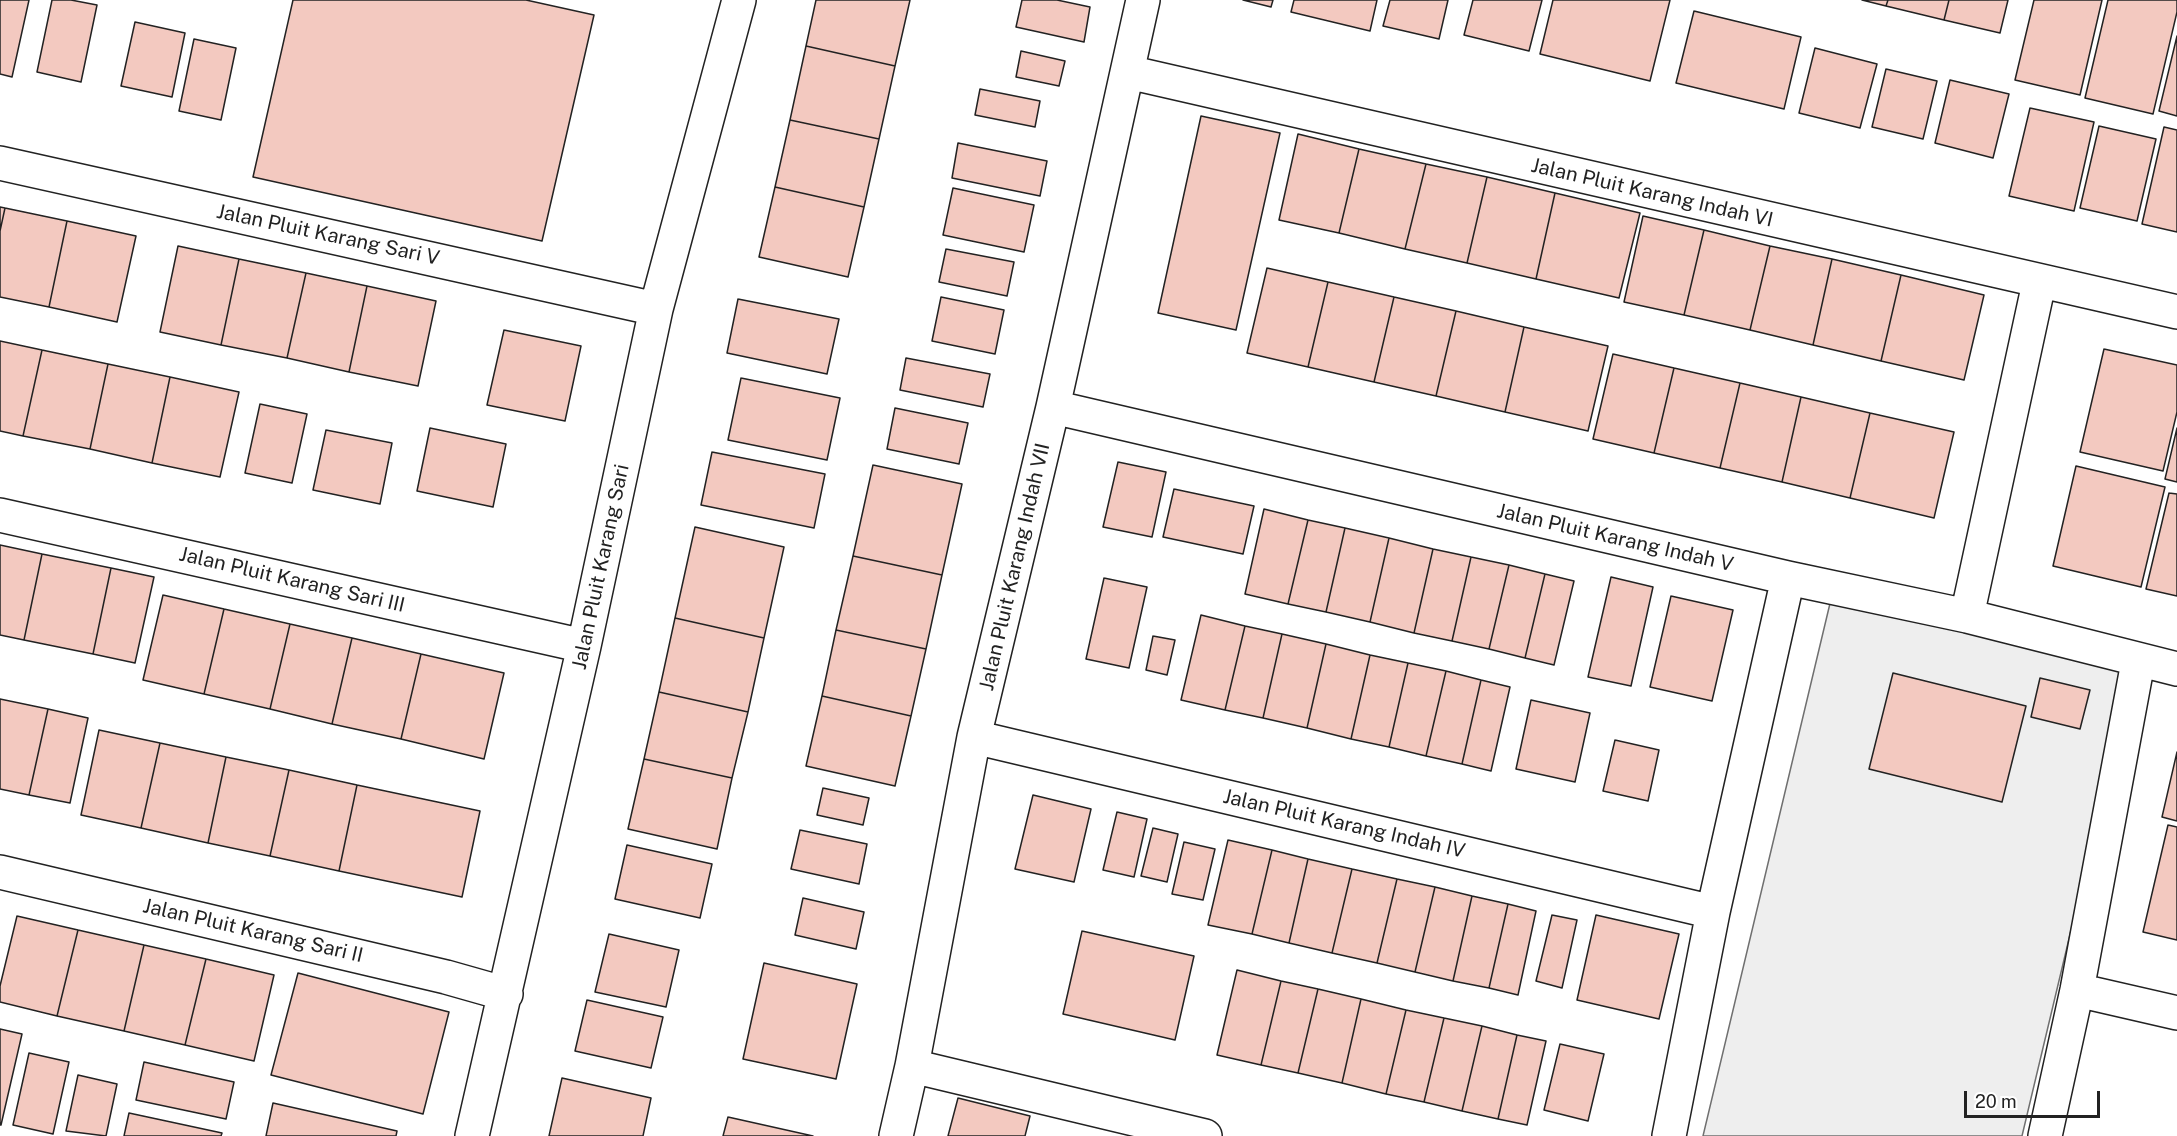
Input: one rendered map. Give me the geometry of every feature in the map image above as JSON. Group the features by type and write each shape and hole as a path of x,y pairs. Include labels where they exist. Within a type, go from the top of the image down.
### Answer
{"street":[{"name":"Jalan Pluit Karang Sari","path":"472,1136 584,646 656,309 739,0"},
{"name":"Jalan Pluit Karang Indah VII","path":"896,1136 912,1066 974,737 1053,407 1143,0"},
{"name":"Jalan Pluit Karang Indah VI","path":"1128,72 2039,283 2177,312"},
{"name":"Jalan Pluit Karang Sari V","path":"0,163 656,309"},
{"path":"1967,616 2039,283"},
{"name":"Jalan Pluit Karang Indah V","path":"1053,407 1788,578 1967,616 2138,662 2177,669"},
{"name":"Jalan Pluit Karang Sari III","path":"0,515 584,646"},
{"path":"1669,1136 1713,912 1788,578"},
{"path":"2045,1136 2077,990 2138,662"},
{"name":"Jalan Pluit Karang Indah IV","path":"974,737 1713,912"},
{"name":"Jalan Pluit Karang Sari II","path":"0,872 446,977 506,994"},
{"path":"2077,990 2177,1012"},
{"path":"912,1066 1205,1136"}],"shaded area":[{"path":"1832,595 2134,666 2022,1136 1703,1136"}],"building":[{"path":"0,0 29,0 12,77 0,74"},
{"path":"52,0 71,0 97,5 81,82 37,72"},
{"path":"293,0 526,0 594,15 542,241 253,177"},
{"path":"816,0 910,0 895,66 806,46"},
{"path":"1022,0 1057,0 1090,7 1084,42 1016,27"},
{"path":"1243,0 1273,0 1271,7"},
{"path":"1294,0 1377,0 1370,31 1291,12"},
{"path":"1390,0 1448,0 1439,39 1383,26"},
{"path":"1473,0 1542,0 1529,51 1464,35"},
{"path":"1553,0 1670,0 1650,81 1540,54"},
{"path":"1862,0 1888,0 1886,6"},
{"path":"1888,0 1949,0 1944,20 1886,6"},
{"path":"1949,0 2008,0 2000,33 1944,20"},
{"path":"2034,0 2102,0 2080,95 2015,80"},
{"path":"2108,0 2177,0 2177,12 2153,114 2085,98"},
{"path":"1694,11 1801,37 1784,109 1676,83"},
{"path":"135,22 185,33 172,97 121,86"},
{"path":"2177,36 2177,116 2159,111"},
{"path":"194,39 236,48 221,120 179,111"},
{"path":"806,46 895,66 879,139 790,120"},
{"path":"1815,48 1877,64 1860,128 1799,113"},
{"path":"1021,51 1065,61 1059,86 1016,77"},
{"path":"1886,69 1937,81 1923,139 1872,127"},
{"path":"1950,80 2009,94 1993,158 1935,143"},
{"path":"980,89 1040,101 1035,127 975,115"},
{"path":"2030,108 2094,122 2074,211 2009,196"},
{"path":"1201,116 1280,133 1236,330 1158,313"},
{"path":"790,120 879,139 864,207 775,187"},
{"path":"2099,126 2156,139 2137,221 2080,208"},
{"path":"2164,127 2177,130 2177,232 2142,224"},
{"path":"1298,134 1359,149 1339,233 1279,220"},
{"path":"958,143 1047,161 1040,196 952,178"},
{"path":"1359,149 1426,164 1405,249 1339,233"},
{"path":"1426,164 1487,177 1467,263 1405,249"},
{"path":"1487,177 1555,193 1536,279 1467,263"},
{"path":"775,187 864,207 848,277 759,257"},
{"path":"953,188 1034,205 1024,252 943,235"},
{"path":"1555,193 1640,213 1619,298 1536,279"},
{"path":"0,207 5,208 0,231"},
{"path":"5,208 67,221 49,307 0,297 0,231"},
{"path":"1643,216 1704,230 1684,315 1624,302"},
{"path":"67,221 136,236 117,322 49,307"},
{"path":"1704,230 1770,246 1750,330 1684,315"},
{"path":"178,246 239,259 221,345 160,332"},
{"path":"1770,246 1832,259 1813,345 1750,330"},
{"path":"946,249 1014,262 1007,296 939,282"},
{"path":"239,259 306,273 287,358 221,345"},
{"path":"1832,259 1901,275 1881,361 1813,345"},
{"path":"1267,268 1328,282 1308,367 1247,353"},
{"path":"306,273 367,286 349,372 287,358"},
{"path":"1901,275 1984,295 1964,380 1881,361"},
{"path":"1328,282 1394,297 1374,382 1308,367"},
{"path":"367,286 436,301 418,386 349,372"},
{"path":"941,297 1004,310 995,354 932,341"},
{"path":"1394,297 1456,311 1436,396 1374,382"},
{"path":"738,299 839,319 827,374 727,353"},
{"path":"1456,311 1524,327 1505,412 1436,396"},
{"path":"1524,327 1608,346 1588,431 1505,412"},
{"path":"504,330 581,346 565,421 487,405"},
{"path":"0,341 42,350 23,436 0,431"},
{"path":"2104,349 2177,365 2177,412 2163,471 2080,452"},
{"path":"42,350 108,364 90,449 23,436"},
{"path":"1613,354 1674,368 1654,453 1593,439"},
{"path":"906,358 990,374 983,407 900,390"},
{"path":"108,364 170,377 152,463 90,449"},
{"path":"1674,368 1740,383 1720,468 1654,453"},
{"path":"170,377 239,392 220,477 152,463"},
{"path":"741,378 840,398 827,460 728,440"},
{"path":"1740,383 1801,397 1782,482 1720,468"},
{"path":"1801,397 1870,413 1850,498 1782,482"},
{"path":"260,404 307,414 292,483 245,473"},
{"path":"895,408 968,423 959,464 887,449"},
{"path":"1870,413 1954,432 1934,518 1850,498"},
{"path":"430,428 506,444 493,507 417,491"},
{"path":"2177,428 2177,482 2165,479"},
{"path":"326,430 392,443 380,504 313,490"},
{"path":"712,452 825,474 814,528 701,505"},
{"path":"1118,462 1166,472 1152,537 1103,527"},
{"path":"873,465 962,484 942,575 853,556"},
{"path":"2076,466 2165,487 2141,587 2053,566"},
{"path":"1174,489 1254,506 1243,554 1163,537"},
{"path":"2169,493 2177,494 2177,596 2146,589"},
{"path":"1264,509 1308,520 1288,604 1245,594"},
{"path":"1308,520 1345,528 1326,612 1288,604"},
{"path":"695,527 784,547 764,638 675,618"},
{"path":"1345,528 1389,538 1370,622 1326,612"},
{"path":"1389,538 1433,549 1414,633 1370,622"},
{"path":"0,545 42,554 24,640 0,635"},
{"path":"1433,549 1471,557 1452,641 1414,633"},
{"path":"42,554 111,568 93,654 24,640"},
{"path":"853,556 942,575 926,649 836,630"},
{"path":"1471,557 1509,565 1489,649 1452,641"},
{"path":"1509,565 1545,574 1525,658 1489,649"},
{"path":"111,568 154,577 135,663 93,654"},
{"path":"1545,574 1574,581 1554,665 1525,658"},
{"path":"1611,577 1653,587 1631,686 1588,677"},
{"path":"1104,578 1147,587 1129,668 1086,659"},
{"path":"163,595 224,609 204,694 143,680"},
{"path":"1671,596 1733,610 1712,701 1650,687"},
{"path":"224,609 290,624 270,709 204,694"},
{"path":"1201,615 1245,626 1225,710 1181,700"},
{"path":"675,618 764,638 748,712 659,692"},
{"path":"290,624 352,638 332,724 270,709"},
{"path":"1245,626 1282,634 1263,718 1225,710"},
{"path":"836,630 926,649 911,716 822,696"},
{"path":"1282,634 1326,644 1307,728 1263,718"},
{"path":"1153,636 1175,640 1167,675 1146,670"},
{"path":"352,638 421,654 401,739 332,724"},
{"path":"1326,644 1370,655 1351,739 1307,728"},
{"path":"421,654 504,673 484,759 401,739"},
{"path":"1370,655 1408,663 1389,747 1351,739"},
{"path":"1408,663 1446,671 1426,756 1389,747"},
{"path":"1446,671 1481,680 1462,764 1426,756"},
{"path":"1893,673 2026,706 2002,802 1869,769"},
{"path":"2040,678 2090,690 2080,729 2031,717"},
{"path":"1481,680 1510,687 1491,771 1462,764"},
{"path":"659,692 748,712 732,778 644,759"},
{"path":"822,696 911,716 895,786 806,766"},
{"path":"0,699 48,709 29,795 0,789"},
{"path":"1531,700 1590,713 1575,782 1516,769"},
{"path":"48,709 88,718 70,803 29,795"},
{"path":"99,730 160,743 141,828 81,815"},
{"path":"1615,740 1659,750 1648,801 1603,791"},
{"path":"160,743 226,757 208,843 141,828"},
{"path":"2177,752 2177,821 2162,817"},
{"path":"226,757 289,770 270,856 208,843"},
{"path":"644,759 732,778 717,849 628,829"},
{"path":"289,770 357,785 339,871 270,856"},
{"path":"357,785 480,811 462,897 339,871"},
{"path":"823,788 869,798 863,825 817,815"},
{"path":"1033,795 1091,809 1074,882 1015,869"},
{"path":"1117,812 1147,819 1134,877 1103,870"},
{"path":"2168,825 2177,827 2177,940 2143,932"},
{"path":"1153,828 1178,834 1167,882 1141,876"},
{"path":"800,830 867,844 859,884 791,869"},
{"path":"1228,840 1272,850 1252,934 1208,925"},
{"path":"1184,842 1215,849 1203,900 1172,894"},
{"path":"627,845 712,864 700,918 615,899"},
{"path":"1272,850 1308,859 1289,943 1252,934"},
{"path":"1308,859 1352,869 1332,953 1289,943"},
{"path":"1352,869 1397,879 1377,963 1332,953"},
{"path":"1397,879 1435,887 1415,972 1377,963"},
{"path":"1435,887 1472,896 1453,981 1415,972"},
{"path":"1472,896 1508,904 1489,988 1453,981"},
{"path":"803,898 864,912 856,949 795,935"},
{"path":"1508,904 1536,911 1518,995 1489,988"},
{"path":"1552,915 1577,920 1562,988 1536,981"},
{"path":"1596,915 1679,934 1659,1019 1577,1000"},
{"path":"17,916 78,930 57,1016 0,1002 0,986"},
{"path":"78,930 144,945 124,1031 57,1016"},
{"path":"1082,931 1194,956 1175,1040 1063,1014"},
{"path":"609,934 679,950 666,1007 595,992"},
{"path":"144,945 206,959 185,1045 124,1031"},
{"path":"206,959 274,975 254,1061 185,1045"},
{"path":"764,963 857,984 836,1079 743,1059"},
{"path":"1237,970 1281,981 1261,1065 1217,1055"},
{"path":"298,973 449,1012 423,1114 271,1075"},
{"path":"1281,981 1318,989 1298,1073 1261,1065"},
{"path":"1318,989 1361,999 1342,1083 1298,1073"},
{"path":"1361,999 1406,1010 1386,1094 1342,1083"},
{"path":"587,1000 663,1017 651,1068 575,1051"},
{"path":"1406,1010 1444,1018 1424,1102 1386,1094"},
{"path":"1444,1018 1482,1026 1462,1111 1424,1102"},
{"path":"1482,1026 1517,1035 1498,1119 1462,1111"},
{"path":"0,1029 22,1034 1,1125 0,1125"},
{"path":"1517,1035 1546,1041 1527,1125 1498,1119"},
{"path":"1560,1044 1604,1054 1588,1121 1544,1110"},
{"path":"29,1053 69,1062 53,1134 13,1125"},
{"path":"144,1062 234,1082 226,1119 136,1100"},
{"path":"78,1075 117,1084 106,1136 66,1131"},
{"path":"562,1078 651,1098 643,1136 549,1136"},
{"path":"958,1098 1030,1116 1025,1136 948,1136"},
{"path":"273,1103 397,1131 396,1136 266,1136"},
{"path":"129,1113 222,1133 221,1136 124,1136"},
{"path":"728,1117 813,1136 723,1136"}]}
